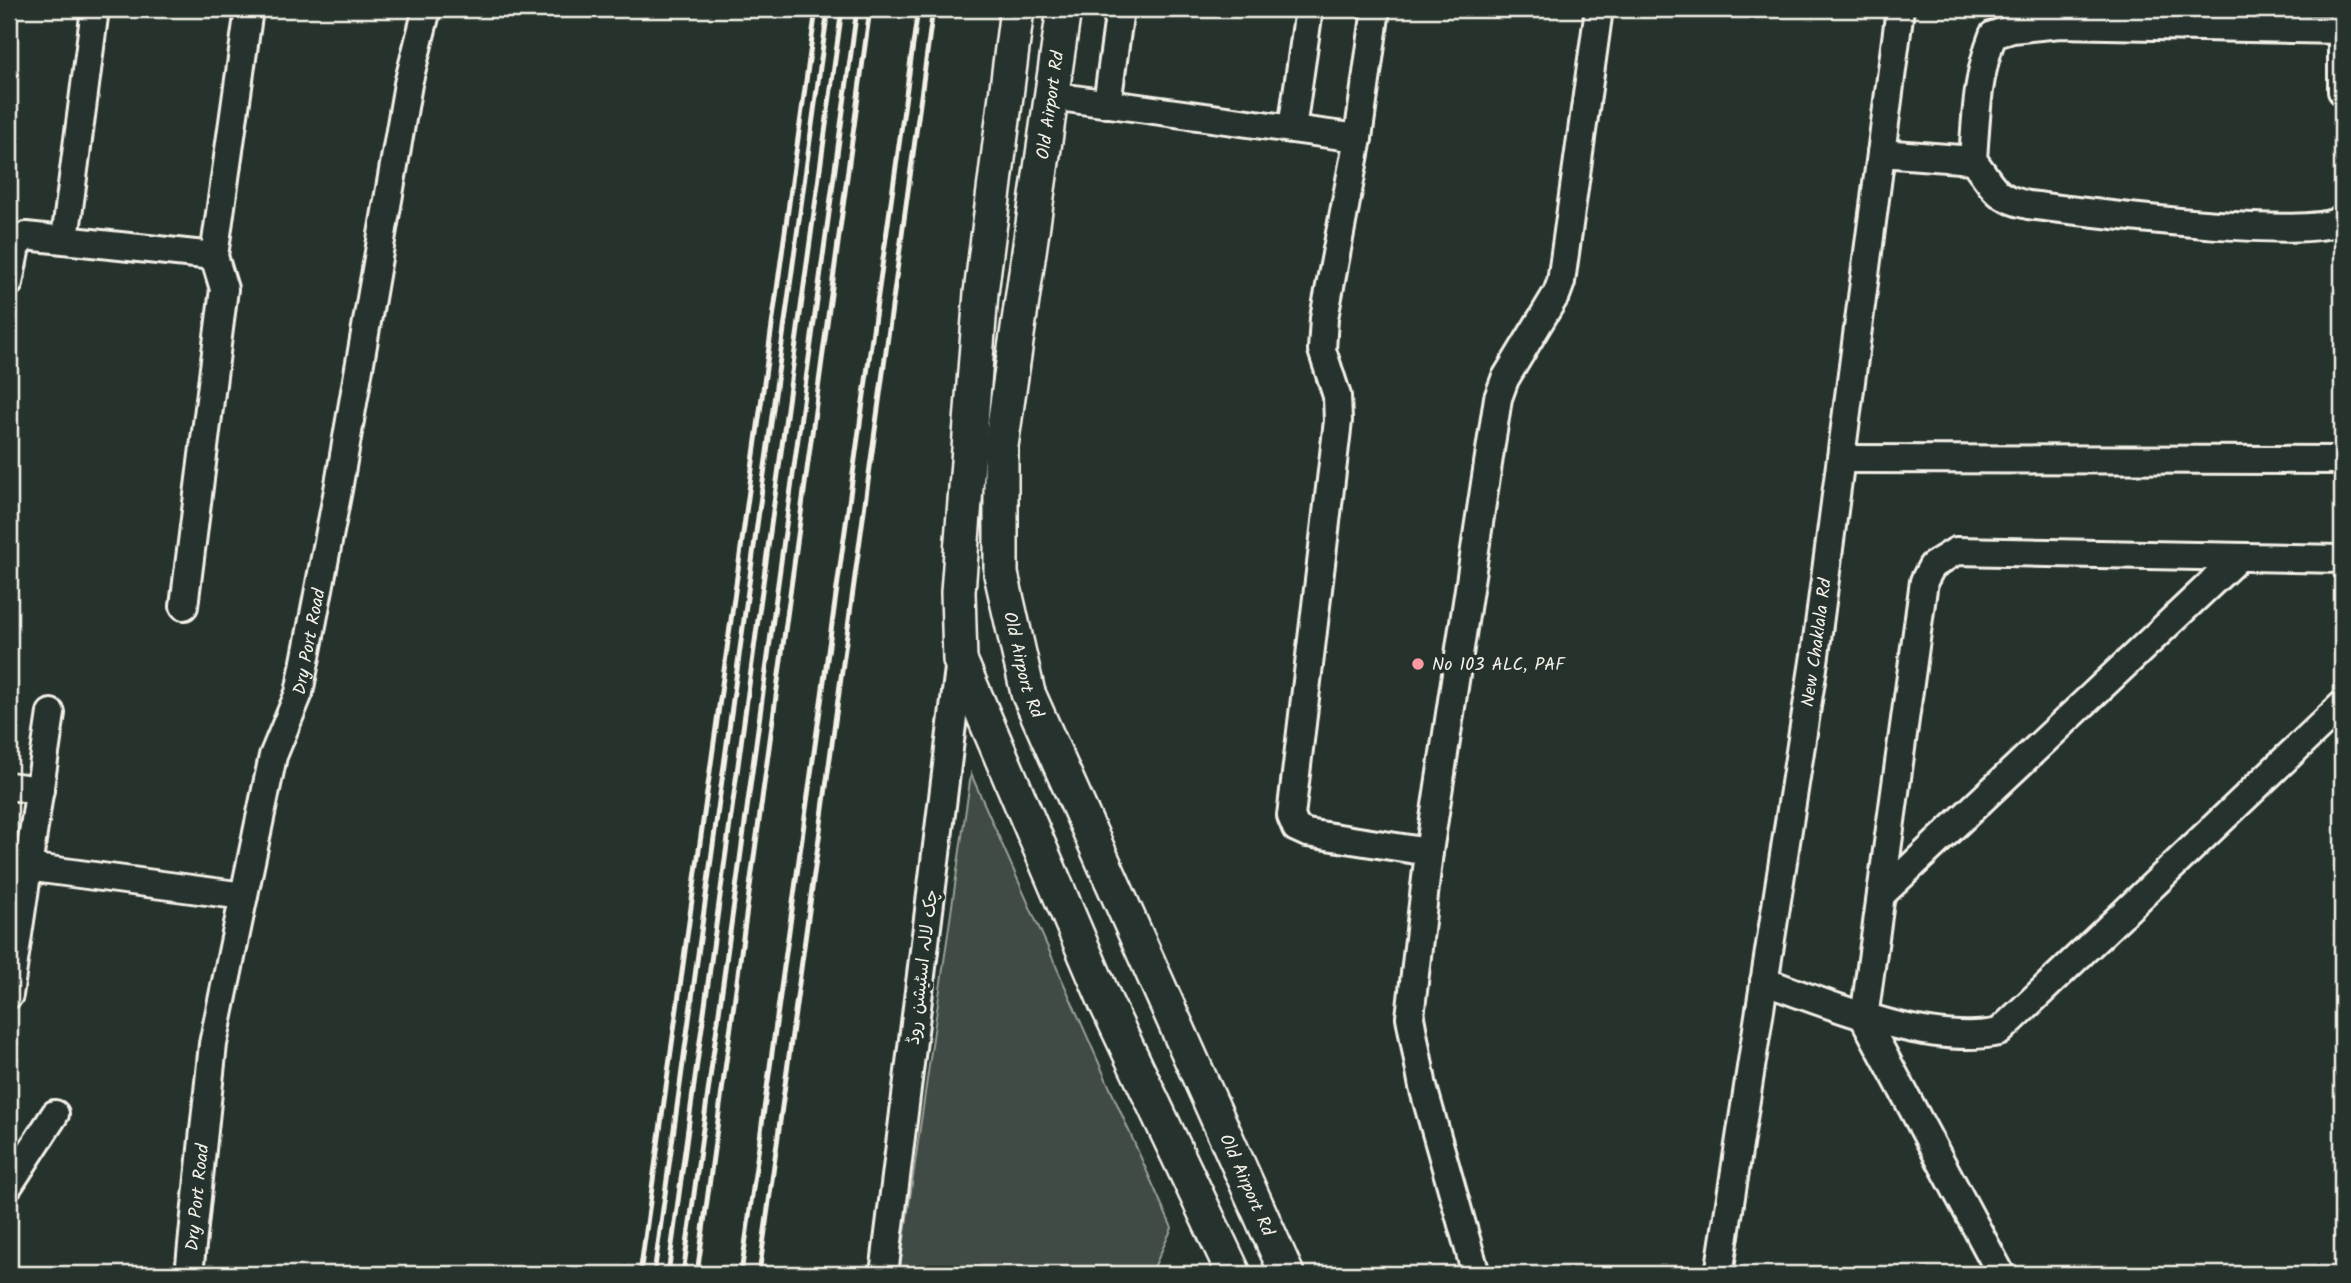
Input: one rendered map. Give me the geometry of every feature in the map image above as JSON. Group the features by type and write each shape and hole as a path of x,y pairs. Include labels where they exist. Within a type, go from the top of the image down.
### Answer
{"main road":[{"path":"1017,9 981,293 958,592 960,660 1106,1003 1234,1274"},
{"name":"Old Airport Rd","path":"1064,9 1000,446 1001,574 1020,667 1044,732 1287,1274"},
{"path":"958,592 972,623 984,629 994,621 1001,574"},
{"path":"991,736 988,708 997,694 1012,695 1021,701 1044,732"}],"street":[{"path":"65,239 95,9"},
{"path":"184,606 224,289 214,257 249,9"},
{"name":"Dry Port Road","path":"189,1274 213,1044 273,756 299,693 341,477 408,84 427,9"},
{"path":"1107,104 1120,9"},
{"path":"1292,129 1309,9"},
{"path":"1376,9 1357,138 1324,318 1322,350 1337,396 1338,421 1291,816 1296,828 1307,833 1429,852"},
{"path":"1476,1274 1423,1087 1410,1017 1429,852 1498,398 1505,379 1558,293 1561,282 1599,9"},
{"name":"New Chaklala Rd","path":"1720,1274 1842,459 1900,9"},
{"path":"2342,30 2060,24 2012,29 1993,35 1984,57 1977,97 1973,160 1993,192 2008,201 2028,205 2186,223 2297,228 2327,227 2342,218"},
{"path":"2342,36 2342,91"},
{"path":"1052,96 1357,138"},
{"path":"1881,153 1973,160"},
{"path":"9,283 16,246 26,236 214,257"},
{"path":"1842,459 2342,460"},
{"path":"2001,1274 1864,1018 1924,581 1932,566 1956,551 2342,559"},
{"path":"1881,895 2239,557"},
{"name":"چک لالہ اسٹیشن روڈ","path":"884,1274 960,660"},
{"path":"1764,982 1864,1018 1977,1036 1998,1031 2342,705"},
{"path":"9,995 12,954 51,713"},
{"path":"9,786 40,790"},
{"path":"27,867 244,896"},
{"path":"9,1185 55,1114"}],"path":[{"path":"717,1272 756,1274"}],"shaded area":[{"path":"971,774 1172,1228 1151,1274 899,1274"}],"railway":[{"path":"640,1274 816,9"},
{"path":"654,1274 828,9"},
{"path":"668,1274 842,9"},
{"path":"683,1274 857,9"},
{"path":"697,1274 870,9"},
{"path":"741,1274 918,9"},
{"path":"759,1274 933,9"}],"place":[{"name":"No 103 ALC, PAF","path":"1418,664"}]}
